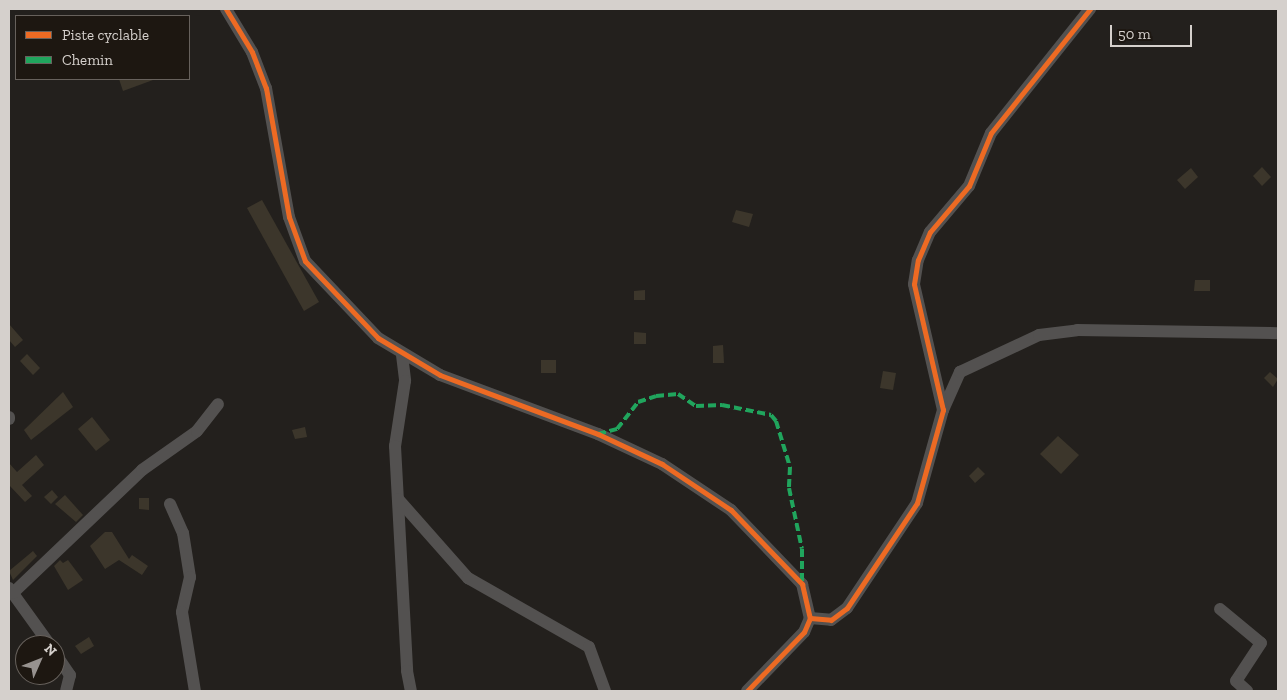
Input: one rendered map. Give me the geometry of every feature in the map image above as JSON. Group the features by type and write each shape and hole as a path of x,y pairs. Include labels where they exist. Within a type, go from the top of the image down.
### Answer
{"street":[{"path":"226,9 252,52 266,88 289,217 305,261 372,332 402,356 440,375 598,434 662,464 731,510 802,584 810,618 804,632 753,689"},
{"path":"943,410 914,284 918,260 930,232 969,186 991,133 1090,9"},
{"path":"810,618 831,620 847,608 917,503 943,410 960,372 1039,335 1077,330 1278,333"},
{"path":"402,356 405,381 395,446 397,499 412,691"},
{"path":"43,635 11,591 142,470 197,431 218,404"},
{"path":"397,499 426,536 468,578 589,647 605,691"},
{"path":"170,504 183,533 190,577 182,612 195,691"},
{"path":"1220,609 1261,643 1236,681 1247,691"},
{"path":"65,668 70,675 66,691"}],"building":[{"path":"119,80 153,80 123,91"},
{"path":"1262,167 1271,177 1262,186 1253,176"},
{"path":"1191,168 1198,177 1185,189 1177,180"},
{"path":"262,200 319,302 304,311 247,208"},
{"path":"736,210 753,214 749,227 732,222"},
{"path":"1195,280 1210,280 1210,291 1194,291"},
{"path":"645,290 645,300 634,300 634,291"},
{"path":"9,324 23,340 15,347 9,340"},
{"path":"634,332 646,333 646,344 634,344"},
{"path":"723,345 724,363 713,363 713,346"},
{"path":"27,354 40,368 33,375 20,361"},
{"path":"541,360 556,360 556,373 541,373"},
{"path":"883,371 896,373 893,390 880,388"},
{"path":"1270,372 1278,379 1273,387 1264,378"},
{"path":"63,392 73,407 31,440 24,430"},
{"path":"92,417 110,440 96,451 78,429"},
{"path":"305,427 307,437 295,439 292,430"},
{"path":"1058,436 1079,455 1061,474 1040,454"},
{"path":"36,455 44,465 22,485 32,496 25,502 9,485 9,463 17,472"},
{"path":"978,467 985,474 975,483 969,476"},
{"path":"52,490 58,497 51,504 44,497"},
{"path":"65,495 83,515 76,522 55,504"},
{"path":"139,498 149,498 149,510 139,509"},
{"path":"105,532 112,532 129,559 132,555 148,566 142,575 119,560 105,569 90,546"},
{"path":"33,551 37,556 13,580 9,571"},
{"path":"60,560 63,563 68,560 83,580 68,590 54,566"},
{"path":"89,637 94,646 81,654 75,646"}],"marked path":[{"path":"598,434 617,429 638,402 656,396 678,394 696,406 722,405 771,415 776,421 790,467 789,488 802,549 802,584"}],"cycle path":[{"path":"226,9 252,52 266,88 289,217 305,261 378,338 440,375 598,434 662,464 731,510 802,584 810,618 804,632 747,691"},
{"path":"810,618 831,620 847,608 917,503 943,410 914,284 918,260 930,232 969,186 991,133 1090,9"}]}
